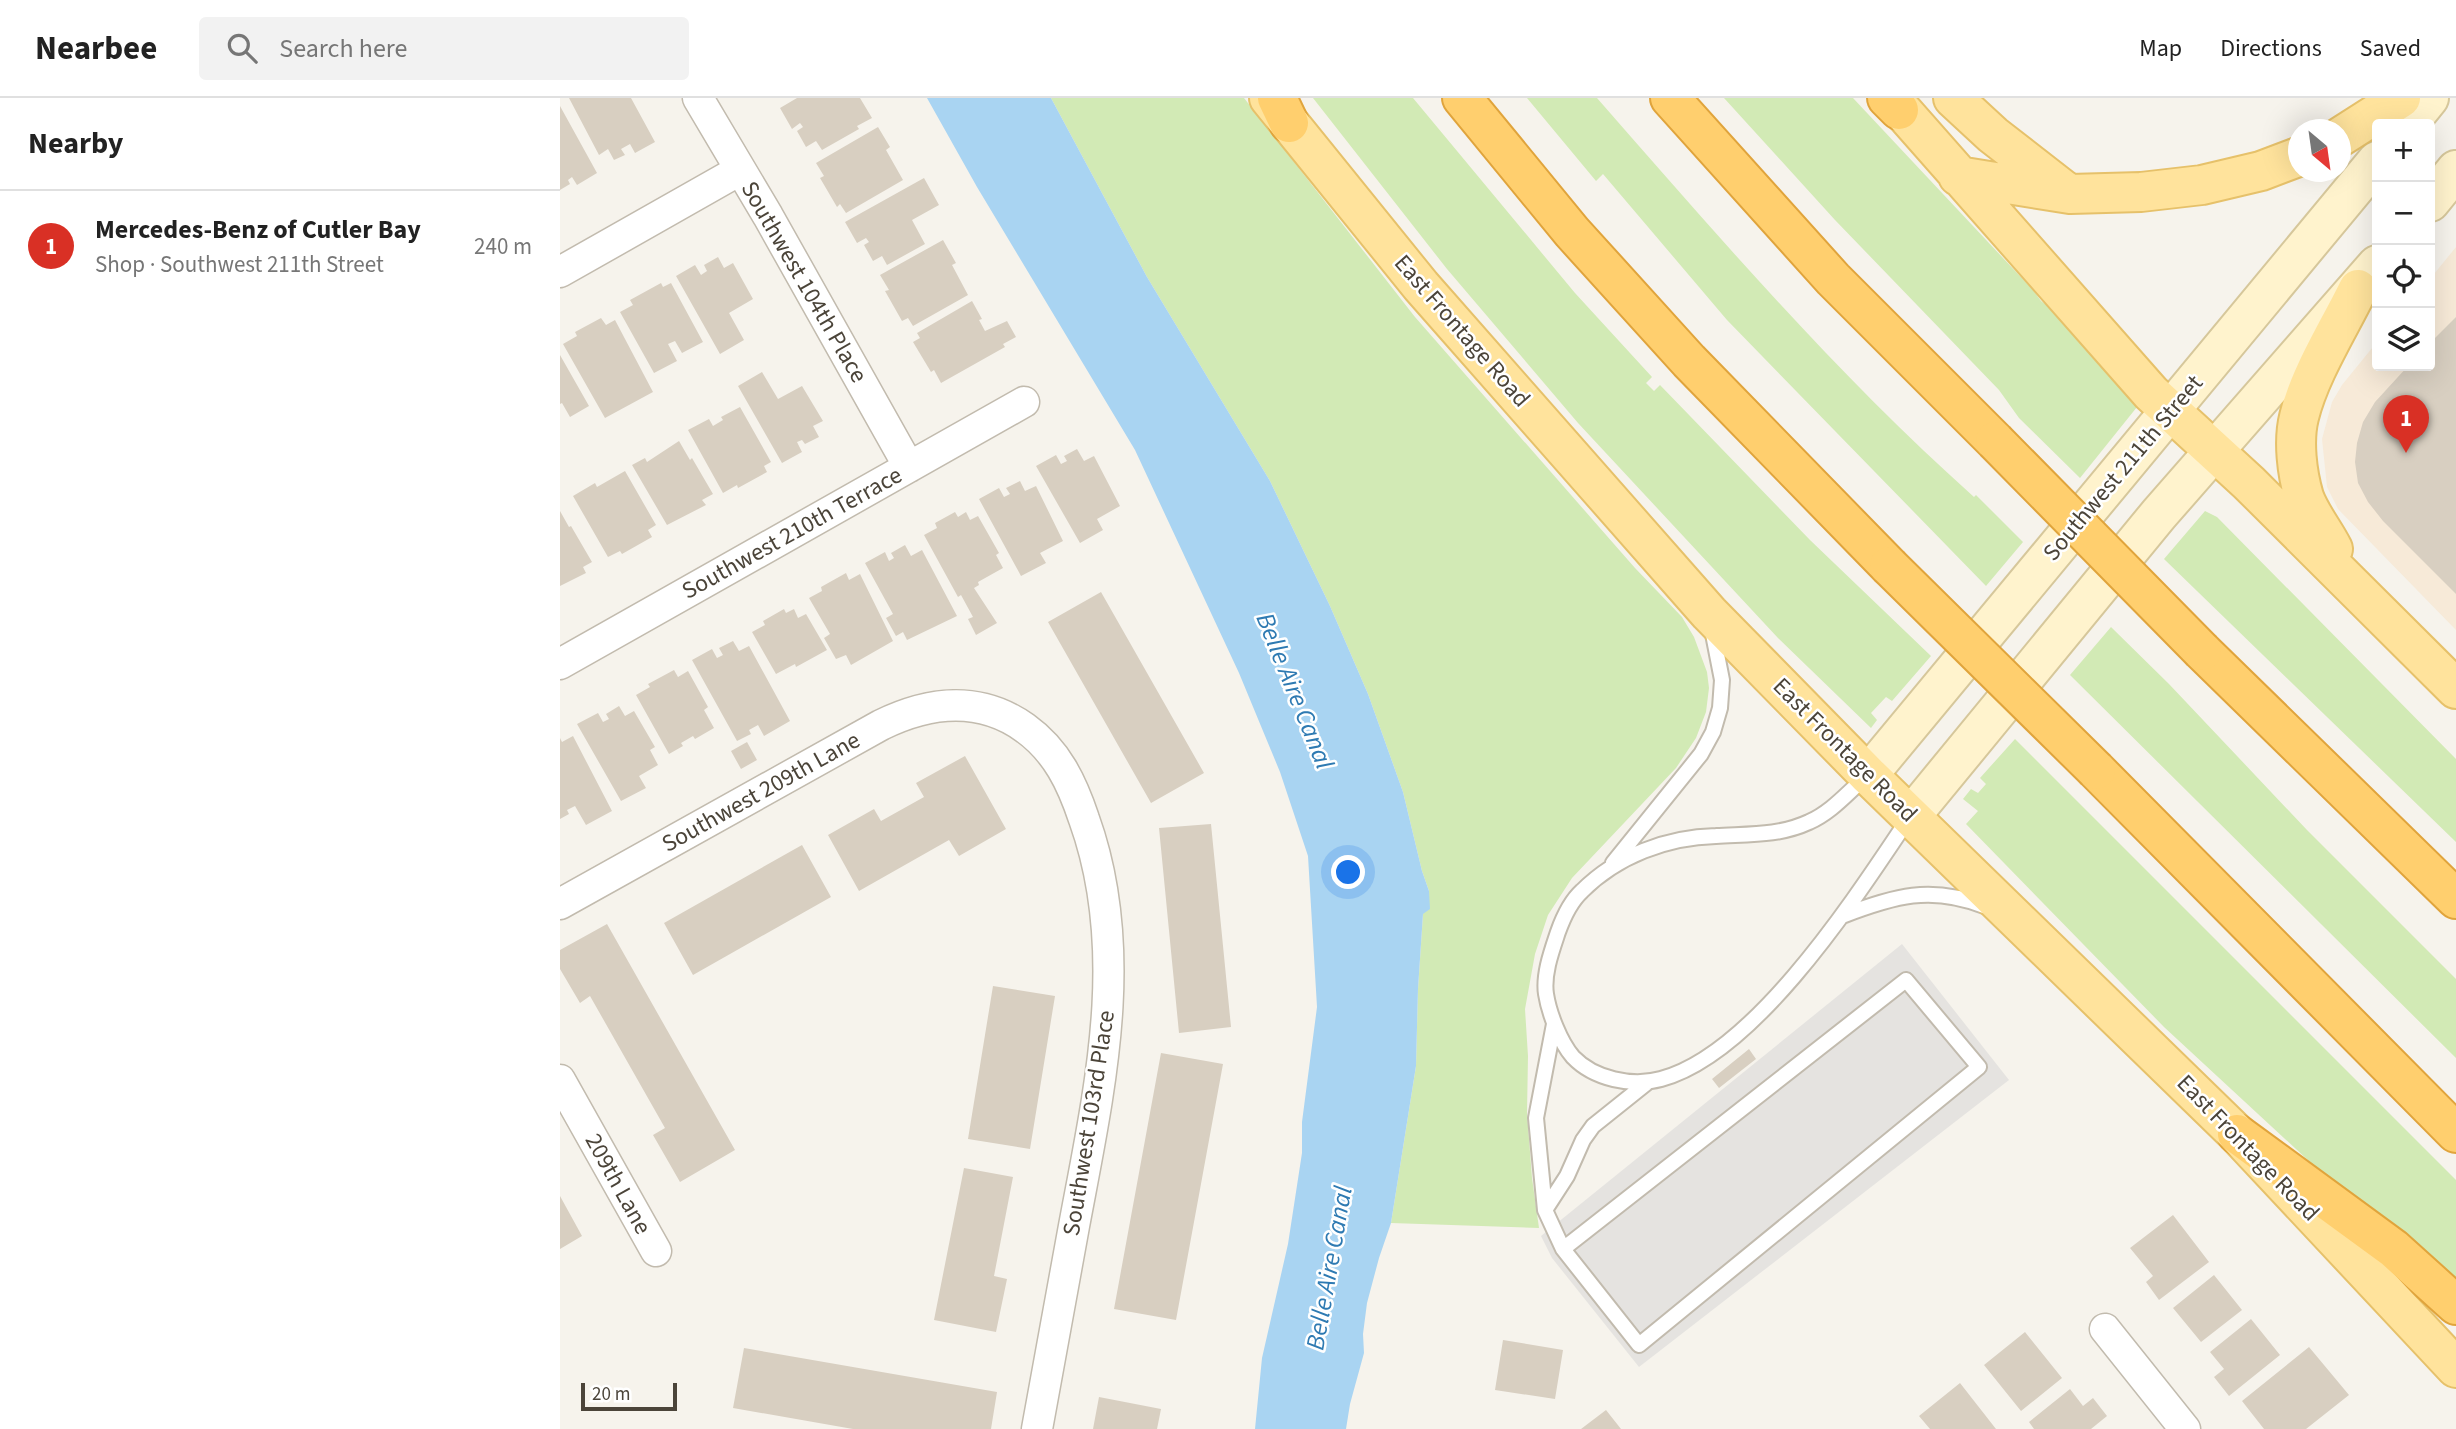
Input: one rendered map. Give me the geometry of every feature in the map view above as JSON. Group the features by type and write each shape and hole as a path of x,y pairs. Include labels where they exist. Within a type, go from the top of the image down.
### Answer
{"highway":[{"path":"1462,98 1572,232 1689,361 1889,566 2456,1133"},
{"path":"1670,98 1833,279 2202,650 2456,899"},
{"path":"2237,1134 2394,1249 2456,1305"}],"main road":[{"path":"1954,98 1993,135 2070,194"},
{"path":"2351,131 2401,98"},
{"path":"2412,119 2429,98"},
{"path":"1892,102 2151,393 2249,482 2456,689"},
{"name":"East Frontage Road","path":"1278,107 1421,286 1709,613 1868,775 2237,1134 2456,1368"},
{"path":"1958,176 2070,194 2141,192 2203,185 2260,171 2288,161"},
{"name":"Southwest 211th Street","path":"1868,775 2372,167"},
{"path":"2435,196 2456,170"},
{"path":"1911,816 2213,451 2367,277"},
{"path":"2350,582 2304,496 2297,459 2298,419 2308,390 2367,277"}],"street":[{"name":"Southwest 104th Place","path":"698,98 909,467"},
{"path":"560,272 740,170"},
{"name":"Southwest 210th Terrace","path":"560,664 1024,402"},
{"name":"Southwest 209th Lane","path":"560,904 890,721 937,705 970,706"},
{"name":"Southwest 103rd Place","path":"970,706 996,712 1014,720 1048,748 1065,772 1079,802 1094,853 1107,939 1110,981 1104,1061 1037,1429"},
{"name":"209th Lane","path":"560,1080 656,1251"},
{"path":"2105,1329 2185,1429"}],"lane":[{"path":"1709,613 1722,680 1720,708 1713,733 1701,754 1611,867 1580,892 1562,921 1550,954 1546,991 1554,1024 1573,1056 1597,1074 1626,1082 1648,1082 1679,1073 1713,1053 1781,992 1841,916 1911,816"},
{"path":"1611,867 1646,850 1679,839 1714,835 1750,836 1783,831 1809,822 1830,810 1868,775"},
{"path":"1841,916 1881,900 1932,893 1966,899 2017,920"},
{"path":"1554,1024 1536,1118 1545,1210 1563,1249 1639,1345 1979,1067 1906,980 1563,1249"},
{"path":"1545,1210 1567,1176 1583,1140 1593,1126 1648,1082"}],"shaded area":[{"path":"2456,247 2456,630 2338,509 2327,487 2322,439 2332,402 2342,385 2372,348 2372,371 2435,371 2435,273"},
{"path":"1902,944 2009,1080 1639,1367 1552,1258 1541,1236"}],"green space":[{"path":"1051,98 1244,98 1415,317 1635,568 1682,617 1694,637 1707,672 1709,688 1706,712 1696,738 1676,768 1572,878 1548,915 1535,954 1525,1009 1527,1113 1539,1228 1391,1223 1416,1066 1423,914 1429,891 1403,792 1368,694 1330,606 1270,481 1147,277"},
{"path":"1313,98 1413,98 1575,293 1652,377 1646,383 1654,391 1660,385 1810,540 1931,656 1892,701 1886,697 1871,713 1877,720 1871,728 1778,638 1578,423 1447,269"},
{"path":"1527,98 1597,98 1826,354 1923,450 1974,497 1976,495 2023,542 1986,586 1727,320 1603,174 1596,181"},
{"path":"1724,98 1853,98 2050,308 2137,407 2080,478 2019,418 1999,390 1835,220"},
{"path":"2205,511 2217,517 2456,759 2456,842 2164,559"},
{"path":"2111,627 2169,684 2307,830 2456,979 2456,1058 2070,675"},
{"path":"2015,739 2456,1180 2456,1290 2337,1187 2164,1027 1966,824 1978,811 1963,799 1971,789 1978,793 1986,784 1980,778"}],"water":[{"name":"Belle Aire Canal","path":"927,98 1051,98 1147,277 1270,481 1330,606 1368,694 1403,792 1429,891 1430,909 1423,914 1416,1066 1391,1223 1367,1303 1363,1334 1364,1353 1346,1429 1255,1429 1262,1358 1288,1244 1302,1153 1302,1122 1317,1007 1308,856 1280,772 1239,673 1135,450 977,187"}],"building":[{"path":"569,98 631,98 655,142 635,153 630,144 621,149 625,155 614,160 608,149 599,155"},
{"path":"797,98 860,98 872,118 857,126 859,129 822,150 816,141 806,147 797,131 803,127 800,123 792,129 780,108"},
{"path":"560,106 597,173 577,185 572,177 568,180 570,184 560,190"},
{"path":"878,127 890,147 886,150 903,180 846,213 840,204 837,207 820,178 824,176 816,163"},
{"path":"924,178 939,205 912,220 925,244 887,265 882,256 873,261 864,245 869,242 866,238 857,243 845,222"},
{"path":"943,240 956,263 952,265 968,295 913,326 908,318 902,321 885,291 889,290 880,275"},
{"path":"718,257 724,268 733,263 753,299 729,313 744,340 720,354 676,276 695,265 701,275 707,271 704,265"},
{"path":"661,283 663,287 671,283 703,342 682,353 675,341 668,344 677,361 654,373 620,312 633,305 630,300"},
{"path":"972,301 985,331 1007,321 1016,337 1003,344 1005,347 941,383 913,342 920,338 917,333"},
{"path":"2456,317 2456,594 2383,521 2368,502 2358,483 2355,462 2363,422 2375,402 2403,371 2435,371 2435,338"},
{"path":"601,318 606,325 615,320 653,392 605,418 563,344 577,336 575,332"},
{"path":"560,355 589,406 570,417 562,403 560,404"},
{"path":"762,372 778,399 802,386 823,421 813,426 819,437 805,444 802,440 797,442 802,452 782,463 738,386"},
{"path":"740,407 771,462 764,466 767,472 723,493 688,430 709,419 713,426 723,420 721,417"},
{"path":"679,441 713,494 702,500 706,505 667,525 632,465 645,458 647,462"},
{"path":"1077,449 1084,461 1094,456 1120,506 1097,519 1103,530 1080,543 1036,466 1056,455 1061,464 1067,461 1064,456"},
{"path":"625,471 656,525 648,530 652,537 622,554 620,551 608,557 573,496 595,483 597,487"},
{"path":"1020,481 1025,491 1036,486 1063,541 1040,553 1046,563 1021,576 979,499 999,488 1004,497 1010,494 1006,488"},
{"path":"560,511 592,562 583,567 586,573 560,586"},
{"path":"955,512 958,517 966,512 970,520 978,516 999,553 996,555 1003,568 978,582 979,585 974,588 997,623 976,635 968,619 973,617 961,595 958,597 924,535 937,528 935,523"},
{"path":"905,545 911,556 922,550 957,616 907,640 903,632 896,636 886,618 893,614 865,563 885,552 889,561 894,558 891,553"},
{"path":"846,573 849,580 860,574 893,641 851,665 846,655 836,659 824,638 830,634 809,598 822,591 821,587"},
{"path":"1101,592 1204,773 1151,803 1048,622"},
{"path":"784,609 786,613 794,609 798,618 806,614 827,650 796,667 795,664 776,674 752,632 765,625 763,621"},
{"path":"733,641 739,651 749,646 790,721 764,736 758,725 749,730 751,734 737,741 692,660 712,649 717,658 723,655 719,648"},
{"path":"674,670 678,677 688,671 708,707 704,710 714,728 695,739 693,736 669,754 636,695 650,687 648,684"},
{"path":"619,706 625,716 634,711 655,747 650,750 658,765 639,776 646,788 621,801 577,724 598,713 603,722 609,719 606,714"},
{"path":"573,736 612,811 586,825 575,806 567,810 569,814 560,819 560,738 562,742"},
{"path":"747,742 757,760 741,769 731,751"},
{"path":"965,756 1006,829 959,856 949,840 859,891 828,835 874,809 881,821 924,797 916,783"},
{"path":"1211,824 1231,1027 1179,1033 1159,828"},
{"path":"802,845 831,897 693,975 664,923"},
{"path":"607,924 735,1150 680,1182 653,1135 665,1128 590,996 580,1003 560,969 560,950"},
{"path":"993,986 1055,996 1030,1149 968,1139"},
{"path":"1749,1049 1756,1059 1719,1088 1712,1079"},
{"path":"1161,1053 1223,1064 1176,1320 1114,1309"},
{"path":"964,1168 1013,1177 994,1276 1007,1279 996,1332 934,1320"},
{"path":"560,1196 582,1236 560,1249"},
{"path":"2173,1215 2209,1262 2159,1300 2146,1282 2153,1276 2130,1248"},
{"path":"2214,1275 2242,1310 2201,1342 2173,1308"},
{"path":"2251,1319 2280,1355 2229,1396 2214,1377 2224,1369 2210,1352"},
{"path":"2025,1332 2062,1378 2021,1411 1984,1365"},
{"path":"1503,1340 1563,1350 1555,1399 1495,1390"},
{"path":"2309,1347 2349,1395 2306,1429 2264,1429 2242,1401"},
{"path":"744,1348 997,1392 991,1429 853,1429 733,1408"},
{"path":"1960,1383 1996,1429 1930,1429 1919,1416"},
{"path":"2070,1389 2083,1406 2093,1398 2107,1416 2091,1429 2034,1429 2029,1422"},
{"path":"1099,1397 1161,1409 1157,1429 1093,1429"},
{"path":"1606,1410 1621,1429 1581,1429"}],"place":[{"name":"Mercedes-Benz of Cutler Bay","path":"2406,453"}]}
